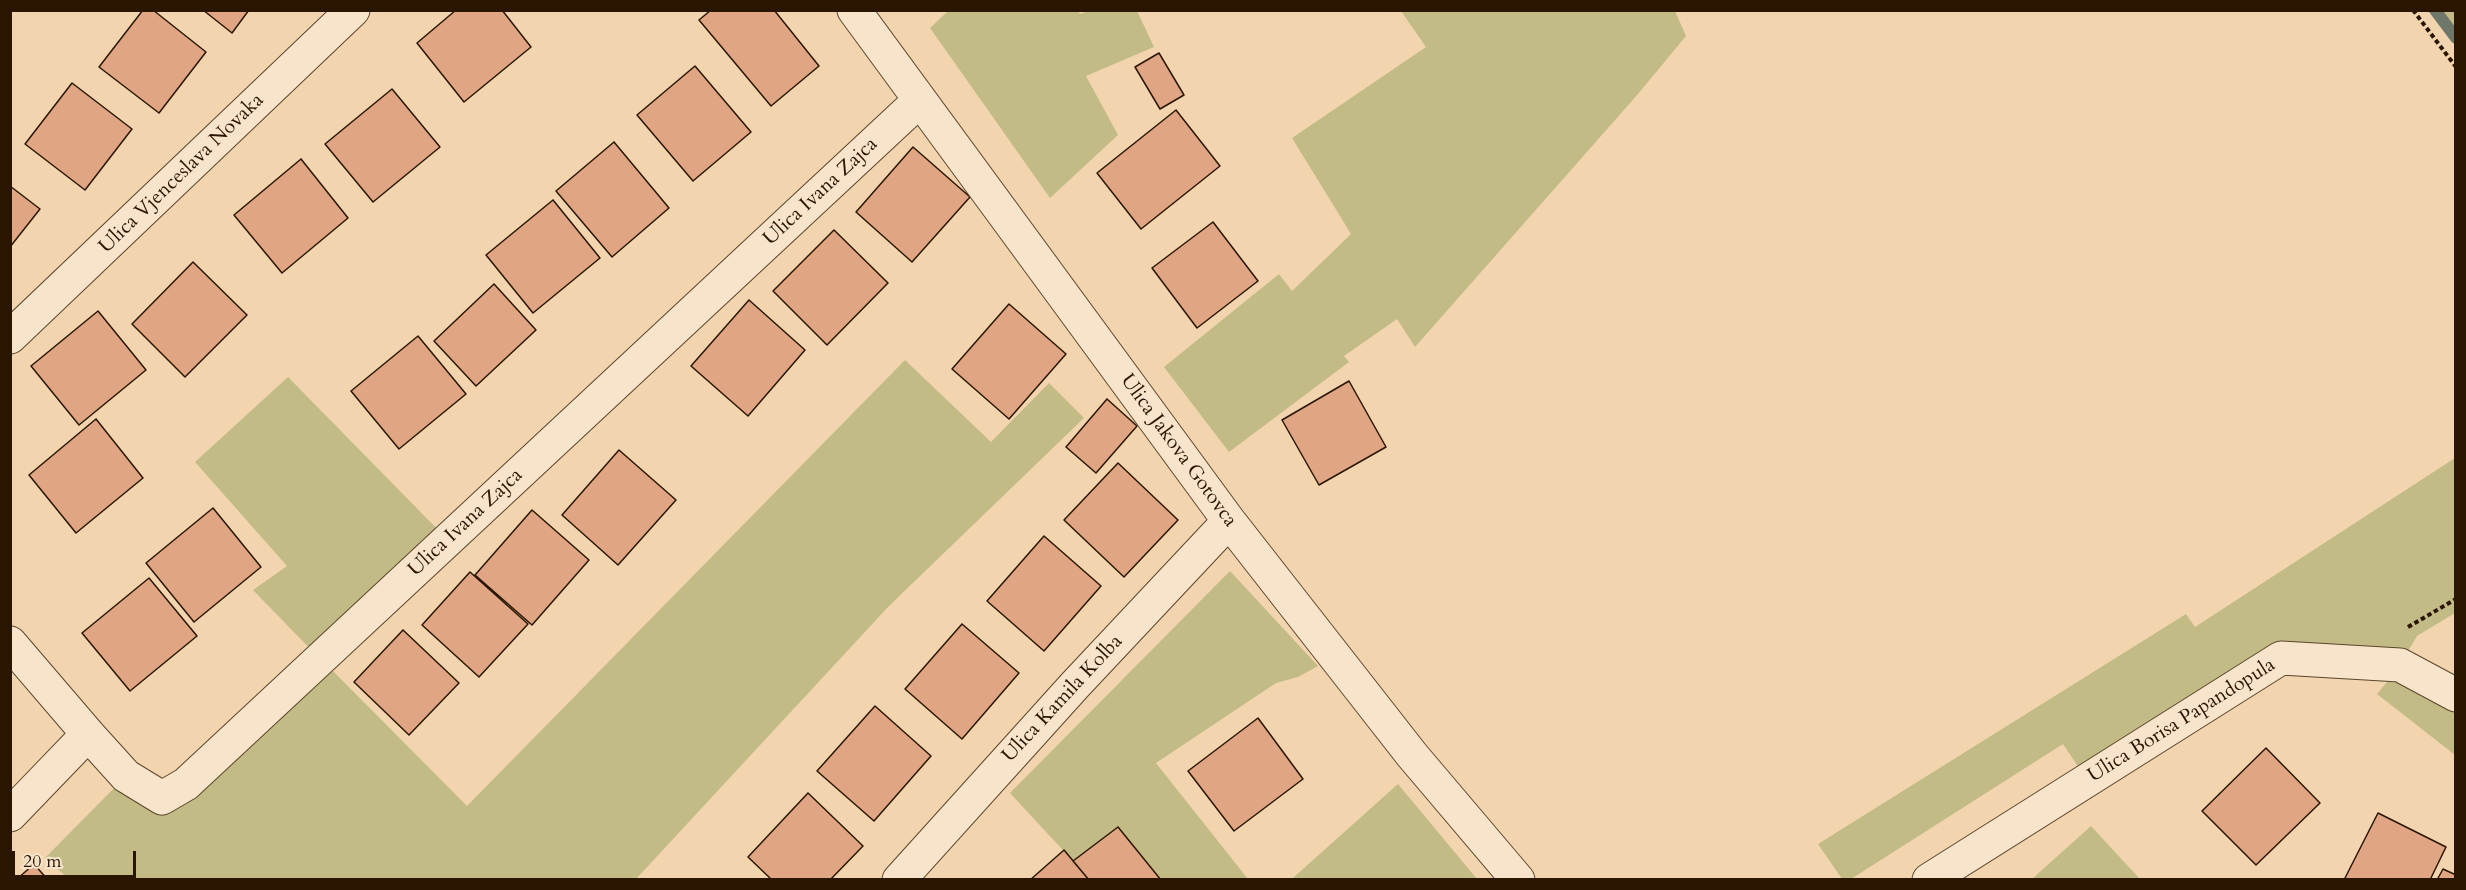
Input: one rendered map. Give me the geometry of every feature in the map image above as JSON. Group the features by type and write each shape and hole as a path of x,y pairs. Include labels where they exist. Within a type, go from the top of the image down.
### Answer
{"street":[{"name":"Ulica Vjenceslava Novaka","path":"10,337 353,10"},
{"name":"Ulica Jakova Gotovca","path":"854,10 1229,521 1412,755 1518,879"},
{"name":"Ulica Ivana Zajca","path":"88,734 126,776 162,798 186,784 920,100"},
{"name":"Ulica Kamila Kolba","path":"899,879 1075,685 1229,521"},
{"path":"10,643 88,734 10,815"},
{"name":"Ulica Borisa Papandopula","path":"1929,879 2281,658 2400,665 2456,695"}],"path":[{"path":"2413,10 2456,67"}],"shaded area":[{"path":"948,11 1078,11 1080,14 1089,11 1137,11 1154,47 1086,76 1118,135 1050,198 930,28"},
{"path":"1401,11 1675,11 1686,36 1638,94 1415,347 1397,319 1344,356 1349,362 1229,452 1164,367 1279,274 1292,291 1351,234 1292,138 1426,47"},
{"path":"2435,11 2455,11 2455,38 2447,27"},
{"path":"905,360 991,442 1049,383 1084,418 889,606 636,879 70,880 45,858 126,776 162,798 320,659 253,590 287,566 195,462 288,377 448,540 321,659 467,806"},
{"path":"2455,458 2455,613 2417,636 2400,665 2281,658 2087,780 2063,744 1851,879 1842,879 1818,844 2186,614 2195,627"},
{"path":"1230,571 1318,666 1298,677 1276,683 1156,763 1248,879 1161,879 1118,827 1073,861 1010,793"},
{"path":"2392,676 2455,708 2455,755 2377,694"},
{"path":"1398,784 1477,879 1291,879 1294,877"},
{"path":"2091,826 2140,879 2032,879"}],"building":[{"path":"143,10 153,10 206,52 159,113 99,67"},
{"path":"203,10 249,10 232,33"},
{"path":"456,10 502,10 531,47 464,102 417,43"},
{"path":"711,10 774,10 819,66 771,106 699,20"},
{"path":"1159,53 1184,95 1160,109 1135,67"},
{"path":"695,66 751,132 693,181 637,115"},
{"path":"72,83 132,129 85,190 25,144"},
{"path":"392,89 440,147 373,202 325,144"},
{"path":"1176,110 1220,166 1141,229 1097,173"},
{"path":"614,142 669,208 612,257 556,191"},
{"path":"913,147 970,197 912,262 856,212"},
{"path":"301,159 348,218 282,273 234,215"},
{"path":"10,186 40,209 10,247"},
{"path":"553,200 600,258 533,313 486,255"},
{"path":"1213,222 1258,281 1197,328 1152,268"},
{"path":"834,230 888,283 827,345 773,291"},
{"path":"193,262 247,315 185,377 132,324"},
{"path":"494,284 536,330 476,386 434,341"},
{"path":"749,300 805,350 748,416 691,366"},
{"path":"1009,304 1066,354 1009,419 952,369"},
{"path":"98,311 146,370 79,425 31,366"},
{"path":"418,336 466,394 399,449 351,391"},
{"path":"1349,381 1386,447 1319,485 1282,420"},
{"path":"1107,399 1137,426 1096,473 1066,447"},
{"path":"96,419 143,478 76,533 29,475"},
{"path":"619,450 676,500 618,565 562,515"},
{"path":"1118,463 1178,520 1124,577 1064,520"},
{"path":"213,508 261,567 194,622 146,563"},
{"path":"532,510 589,560 532,625 475,575"},
{"path":"1044,536 1101,586 1044,651 987,601"},
{"path":"470,572 528,624 479,677 422,625"},
{"path":"149,578 197,636 130,691 82,633"},
{"path":"962,624 1019,673 962,739 905,689"},
{"path":"403,630 459,683 409,735 354,682"},
{"path":"875,706 931,756 874,821 817,771"},
{"path":"1258,718 1303,779 1234,831 1188,771"},
{"path":"2266,748 2320,803 2256,865 2202,811"},
{"path":"808,793 863,846 830,880 772,880 748,857"},
{"path":"2378,813 2446,847 2430,880 2344,880"},
{"path":"1118,827 1161,880 1089,880 1073,861"},
{"path":"1064,850 1089,880 1030,880"},
{"path":"34,864 48,880 16,880"},
{"path":"2443,869 2456,875 2456,880 2437,880"}],"waterway":[{"path":"2435,10 2456,38"}]}
